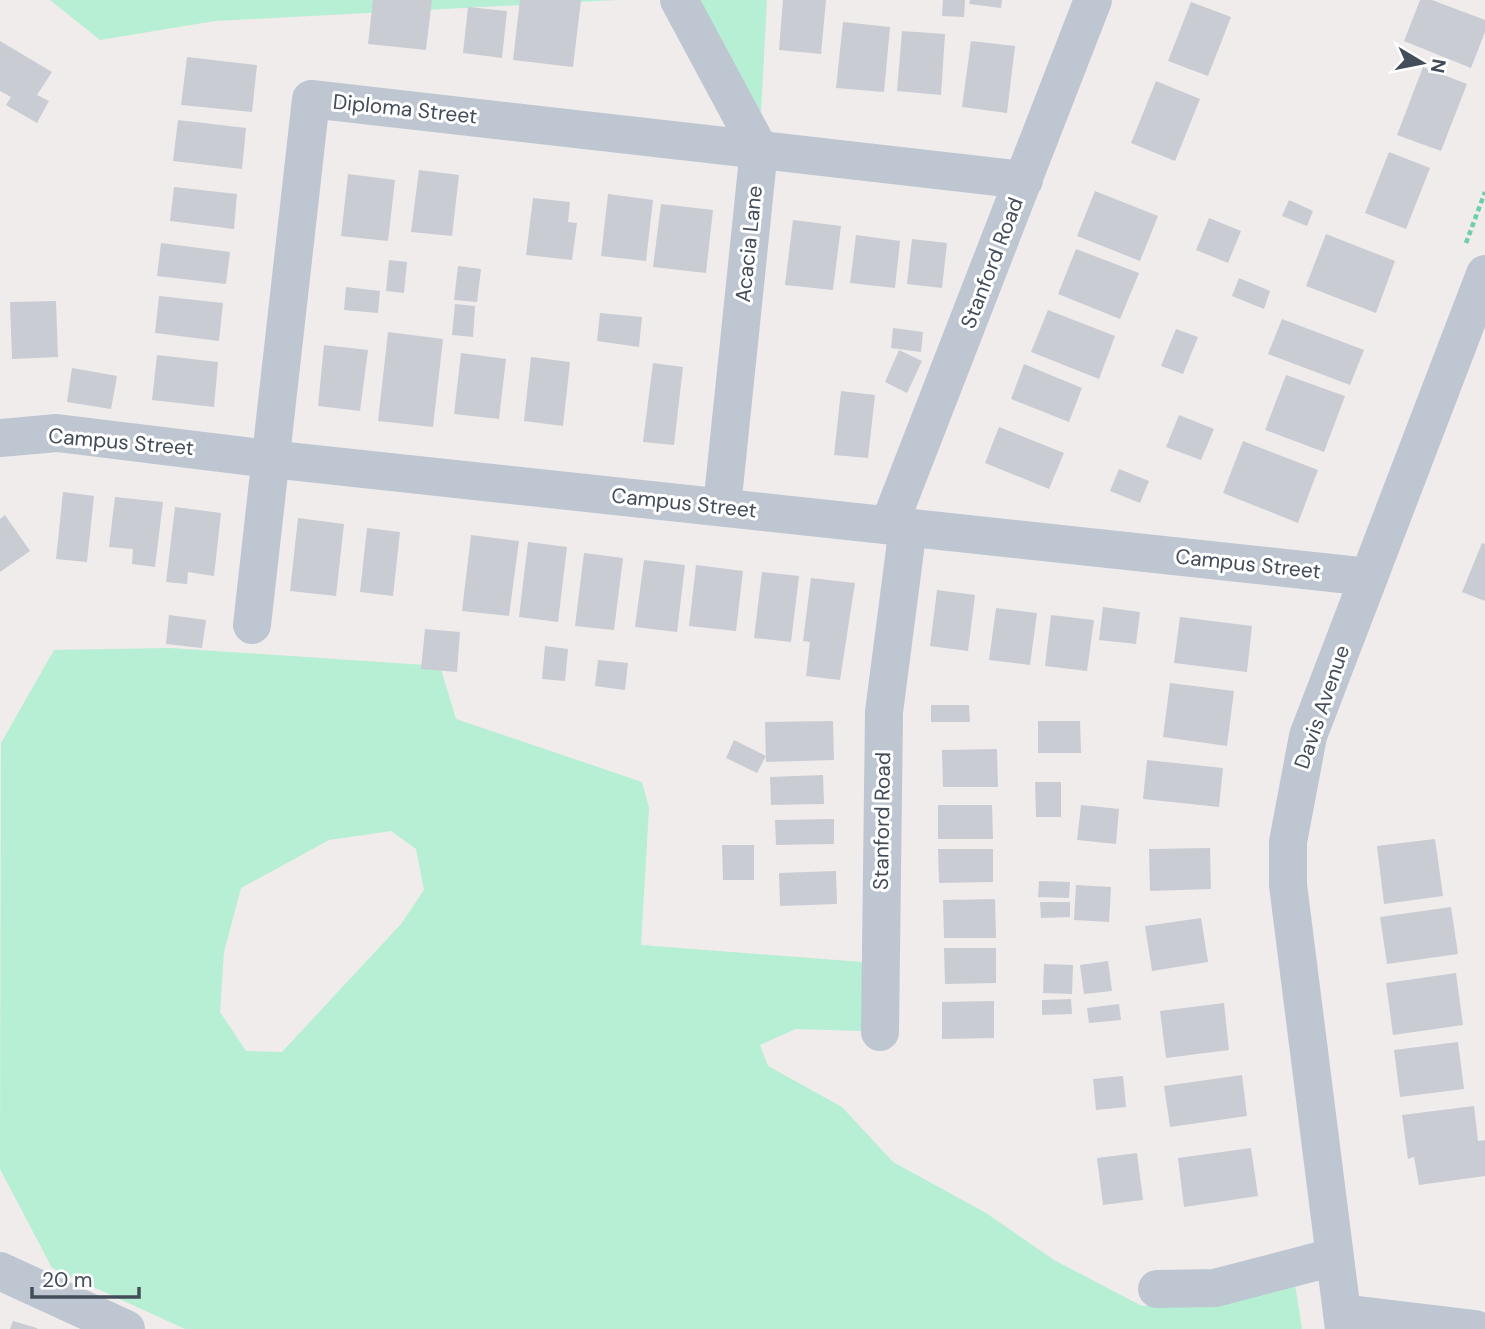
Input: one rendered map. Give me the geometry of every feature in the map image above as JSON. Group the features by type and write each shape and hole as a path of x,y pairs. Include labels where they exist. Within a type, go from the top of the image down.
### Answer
{"street":[{"path":"679,0 759,149"},
{"name":"Stanford Road","path":"880,1032 884,712 899,526 1024,180 1093,0"},
{"name":"Diploma Street","path":"252,625 311,99 1024,180"},
{"name":"Acacia Lane","path":"722,507 759,149"},
{"name":"Davis Avenue","path":"1343,1321 1288,885 1288,842 1308,736 1369,577 1473,265"},
{"name":"Campus Street","path":"0,438 57,433 270,459 1369,577"},
{"path":"1157,1289 1215,1288 1334,1257"},
{"path":"3,1281 126,1329"},
{"path":"1343,1321 1475,1329"}],"path":[{"path":"1473,265 1485,192"}],"green space":[{"path":"50,0 616,0 215,21 100,40"},
{"path":"679,0 767,0 759,149"},
{"path":"170,648 440,666 456,719 642,782 649,808 641,945 863,962 862,1031 796,1029 760,1045 768,1066 842,1107 893,1162 986,1213 1054,1260 1142,1306 1233,1300 1295,1284 1302,1329 185,1329 52,1268 0,1169 1,743 54,650","holes":["391,831 416,849 424,890 401,924 282,1052 246,1051 220,1012 224,952 241,888 329,840"]}],"building":[{"path":"373,0 432,0 426,50 368,44"},
{"path":"520,0 581,0 573,67 513,60"},
{"path":"783,0 826,0 821,54 779,50"},
{"path":"943,0 965,0 964,17 942,16"},
{"path":"970,0 1002,0 1001,8 969,4"},
{"path":"1420,0 1432,0 1485,20 1485,32 1471,68 1404,41"},
{"path":"1191,2 1231,17 1208,76 1168,61"},
{"path":"468,7 507,11 502,58 463,53"},
{"path":"843,22 890,27 884,92 836,88"},
{"path":"902,31 945,34 941,95 897,91"},
{"path":"0,41 52,72 37,95 49,101 37,123 6,105 11,97 0,91"},
{"path":"971,41 1015,46 1007,113 962,107"},
{"path":"187,57 257,65 252,112 181,105"},
{"path":"1423,67 1467,84 1441,151 1397,135"},
{"path":"1156,81 1200,99 1175,161 1131,143"},
{"path":"178,120 246,128 242,169 173,161"},
{"path":"1389,152 1430,168 1406,229 1365,213"},
{"path":"419,170 459,175 452,236 411,232"},
{"path":"348,174 395,180 388,241 341,236"},
{"path":"174,187 237,194 234,229 170,221"},
{"path":"1095,191 1158,216 1140,261 1077,236"},
{"path":"608,194 653,200 646,261 601,256"},
{"path":"533,198 570,202 568,222 577,223 572,260 526,255"},
{"path":"1289,200 1313,211 1307,226 1282,216"},
{"path":"661,204 713,210 706,273 653,267"},
{"path":"1209,218 1241,231 1228,263 1196,250"},
{"path":"793,220 841,226 833,290 785,285"},
{"path":"1326,234 1395,261 1376,313 1306,286"},
{"path":"856,235 900,241 895,288 850,283"},
{"path":"912,239 947,243 942,288 907,284"},
{"path":"161,243 230,252 226,284 157,276"},
{"path":"1076,249 1139,273 1120,319 1058,294"},
{"path":"389,260 407,262 404,293 386,291"},
{"path":"458,266 481,269 477,302 454,300"},
{"path":"1239,278 1270,291 1264,309 1232,296"},
{"path":"346,287 380,291 378,313 344,310"},
{"path":"159,296 223,303 219,341 155,333"},
{"path":"56,301 58,357 12,359 10,302"},
{"path":"455,304 475,306 473,337 452,335"},
{"path":"1048,310 1115,336 1099,379 1031,352"},
{"path":"600,313 642,317 639,347 597,341"},
{"path":"1282,319 1364,350 1350,385 1268,354"},
{"path":"893,328 923,332 921,352 891,348"},
{"path":"1176,329 1198,337 1183,374 1161,366"},
{"path":"388,332 443,339 433,427 378,421"},
{"path":"324,345 368,350 360,411 318,406"},
{"path":"899,350 922,361 907,393 885,382"},
{"path":"461,353 506,359 499,419 454,414"},
{"path":"157,355 218,362 214,407 152,400"},
{"path":"531,357 570,362 563,426 524,421"},
{"path":"653,363 683,367 674,445 643,442"},
{"path":"1024,364 1082,388 1069,422 1011,399"},
{"path":"72,368 117,376 111,409 67,402"},
{"path":"1286,375 1345,396 1324,452 1265,430"},
{"path":"841,391 875,395 868,458 834,455"},
{"path":"1179,415 1214,429 1201,460 1166,447"},
{"path":"999,427 1064,453 1049,489 985,463"},
{"path":"1243,441 1318,470 1298,523 1223,493"},
{"path":"1119,469 1149,481 1140,503 1110,491"},
{"path":"63,492 94,496 87,562 56,559"},
{"path":"115,497 163,502 155,567 132,564 133,549 109,547"},
{"path":"175,507 221,513 214,576 188,572 187,584 166,582"},
{"path":"5,515 30,551 0,572 0,519"},
{"path":"298,518 344,524 336,596 290,591"},
{"path":"367,528 400,532 393,596 360,592"},
{"path":"471,535 519,541 509,616 462,611"},
{"path":"528,542 567,547 558,622 519,617"},
{"path":"1482,543 1485,544 1485,601 1462,592"},
{"path":"584,553 623,558 614,630 575,626"},
{"path":"644,560 685,565 677,632 635,627"},
{"path":"696,565 743,571 736,631 689,626"},
{"path":"762,572 799,576 791,642 754,638"},
{"path":"811,578 855,583 840,680 806,676 810,642 803,641"},
{"path":"937,590 975,595 968,651 930,646"},
{"path":"1103,607 1140,612 1136,644 1099,640"},
{"path":"996,608 1037,613 1030,665 989,660"},
{"path":"169,615 206,620 202,648 166,644"},
{"path":"1051,615 1094,620 1087,671 1045,666"},
{"path":"1180,617 1252,626 1247,672 1174,663"},
{"path":"425,629 460,632 457,672 421,669"},
{"path":"545,646 568,649 565,681 542,679"},
{"path":"598,660 628,663 625,690 595,686"},
{"path":"1170,683 1234,691 1227,746 1163,737"},
{"path":"931,705 969,705 970,722 931,722"},
{"path":"833,721 834,760 766,762 765,722"},
{"path":"1038,721 1080,721 1081,753 1038,753"},
{"path":"734,740 766,756 757,773 726,758"},
{"path":"997,749 998,787 943,787 942,750"},
{"path":"1147,760 1223,768 1219,807 1143,799"},
{"path":"823,775 824,804 771,805 770,777"},
{"path":"1035,782 1061,782 1061,817 1036,817"},
{"path":"938,805 992,805 993,839 938,839"},
{"path":"1081,805 1119,809 1116,844 1077,840"},
{"path":"834,819 834,844 776,845 775,820"},
{"path":"1435,839 1443,896 1384,904 1377,846"},
{"path":"722,845 754,845 754,880 723,880"},
{"path":"1210,848 1211,889 1150,891 1149,849"},
{"path":"938,849 993,849 993,882 939,883"},
{"path":"836,871 837,904 780,906 779,873"},
{"path":"1039,881 1070,882 1069,898 1038,897"},
{"path":"1076,885 1111,887 1109,922 1074,920"},
{"path":"995,899 996,938 944,938 943,900"},
{"path":"1040,902 1070,902 1070,917 1041,918"},
{"path":"1451,907 1458,954 1387,964 1380,917"},
{"path":"1201,918 1208,962 1152,971 1145,926"},
{"path":"944,948 996,948 996,983 945,984"},
{"path":"1108,961 1112,991 1084,994 1080,965"},
{"path":"1044,964 1073,965 1072,994 1043,993"},
{"path":"1456,973 1463,1025 1393,1035 1386,983"},
{"path":"1071,999 1072,1014 1042,1015 1042,1000"},
{"path":"994,1001 994,1038 942,1039 942,1002"},
{"path":"1224,1003 1229,1050 1166,1058 1160,1011"},
{"path":"1119,1004 1121,1020 1089,1023 1087,1008"},
{"path":"1458,1042 1464,1089 1400,1097 1394,1050"},
{"path":"1242,1075 1247,1116 1170,1127 1164,1086"},
{"path":"1123,1076 1126,1107 1096,1110 1093,1079"},
{"path":"1474,1106 1478,1141 1485,1140 1485,1176 1419,1185 1414,1157 1408,1159 1402,1115"},
{"path":"1251,1148 1258,1196 1184,1207 1178,1158"},
{"path":"1137,1153 1143,1200 1103,1205 1097,1158"},
{"path":"13,1321 37,1328 37,1329 10,1329"}]}
